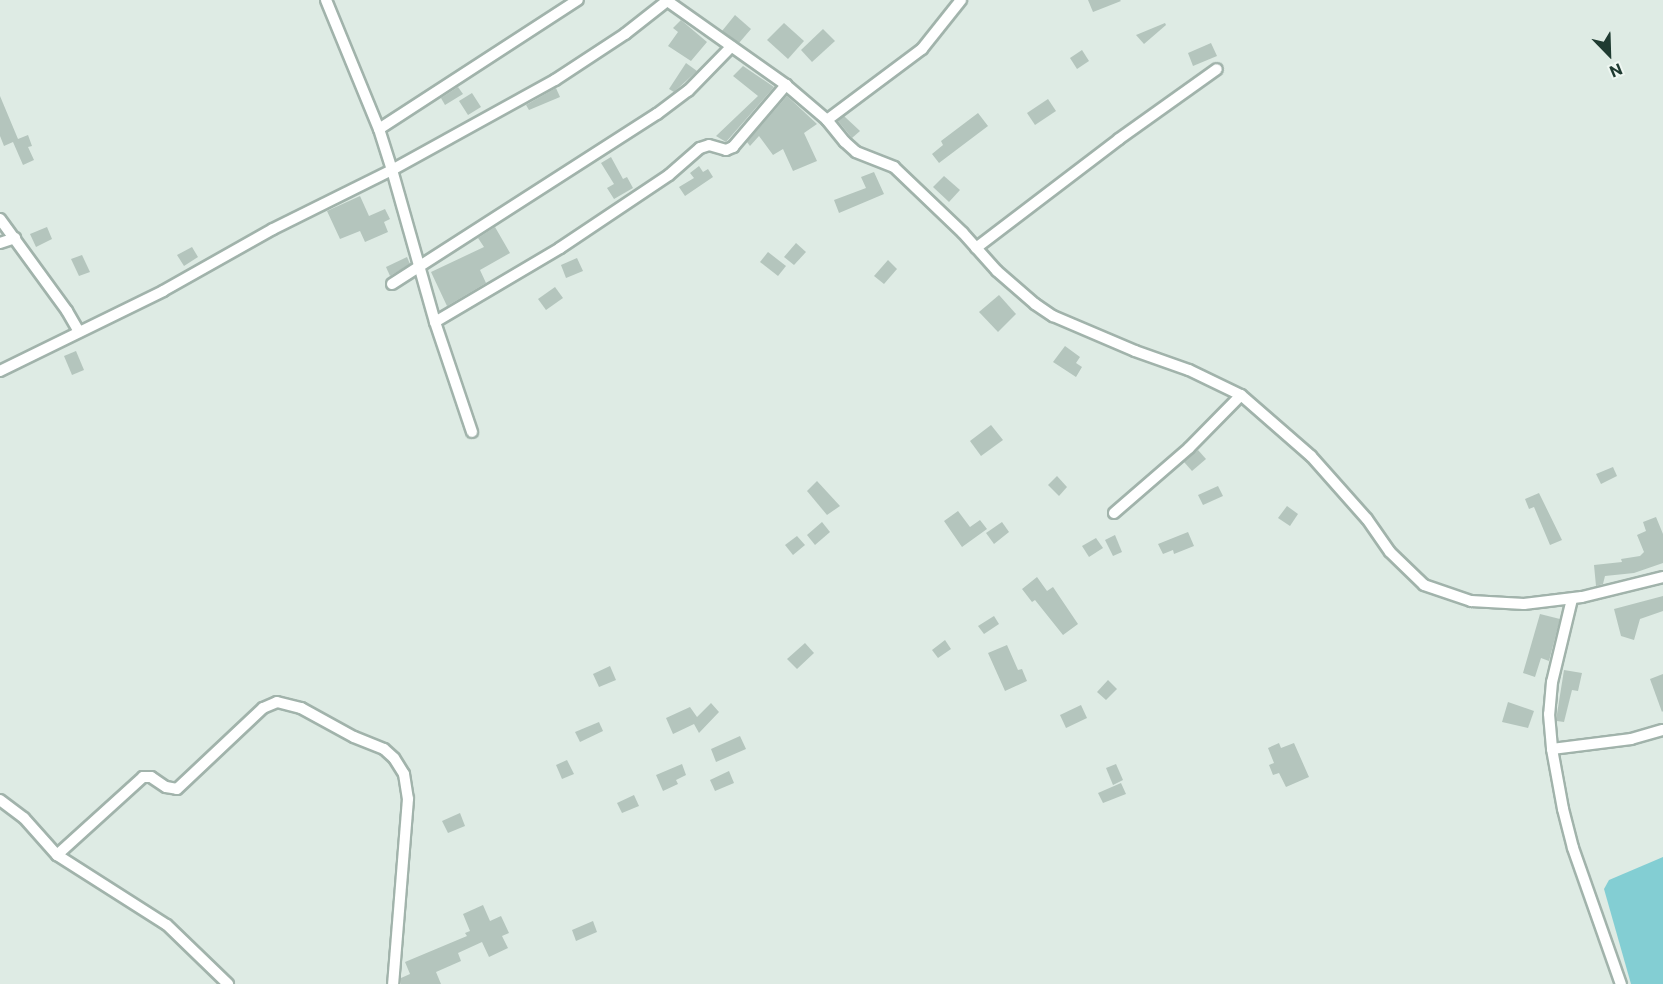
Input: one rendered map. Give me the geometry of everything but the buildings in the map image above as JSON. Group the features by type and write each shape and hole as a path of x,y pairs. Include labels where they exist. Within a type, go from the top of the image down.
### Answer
{"street":[{"path":"326,0 380,129 421,266 435,322 472,432"},
{"path":"380,129 579,0"},
{"path":"0,371 392,170 555,80 625,34 666,0 786,85 827,120 856,152 894,167 1004,278 1053,316 1135,351 1189,369 1241,395 1311,456 1366,519 1390,552 1424,585 1455,598 1487,604 1524,604 1572,599 1663,577"},
{"path":"827,120 922,49 961,0"},
{"path":"392,284 680,97 731,47"},
{"path":"976,248 1119,139 1217,69"},
{"path":"435,322 569,242 669,175 700,148 709,145 726,150 733,147 786,85"},
{"path":"0,219 79,332"},
{"path":"0,243 15,238"},
{"path":"1114,513 1189,448 1241,395"},
{"path":"1572,599 1552,682 1549,714 1552,749 1563,809 1574,848 1621,984"},
{"path":"57,855 143,777 151,777 166,788 177,789 263,708 277,702 294,705 354,737 384,749 394,758 404,774 408,799 393,984"},
{"path":"1552,749 1631,739 1663,730"},
{"path":"0,800 24,818 57,855 167,925 228,984"}],"water":[{"path":"1663,857 1663,984 1631,984 1604,889 1609,880"}]}
